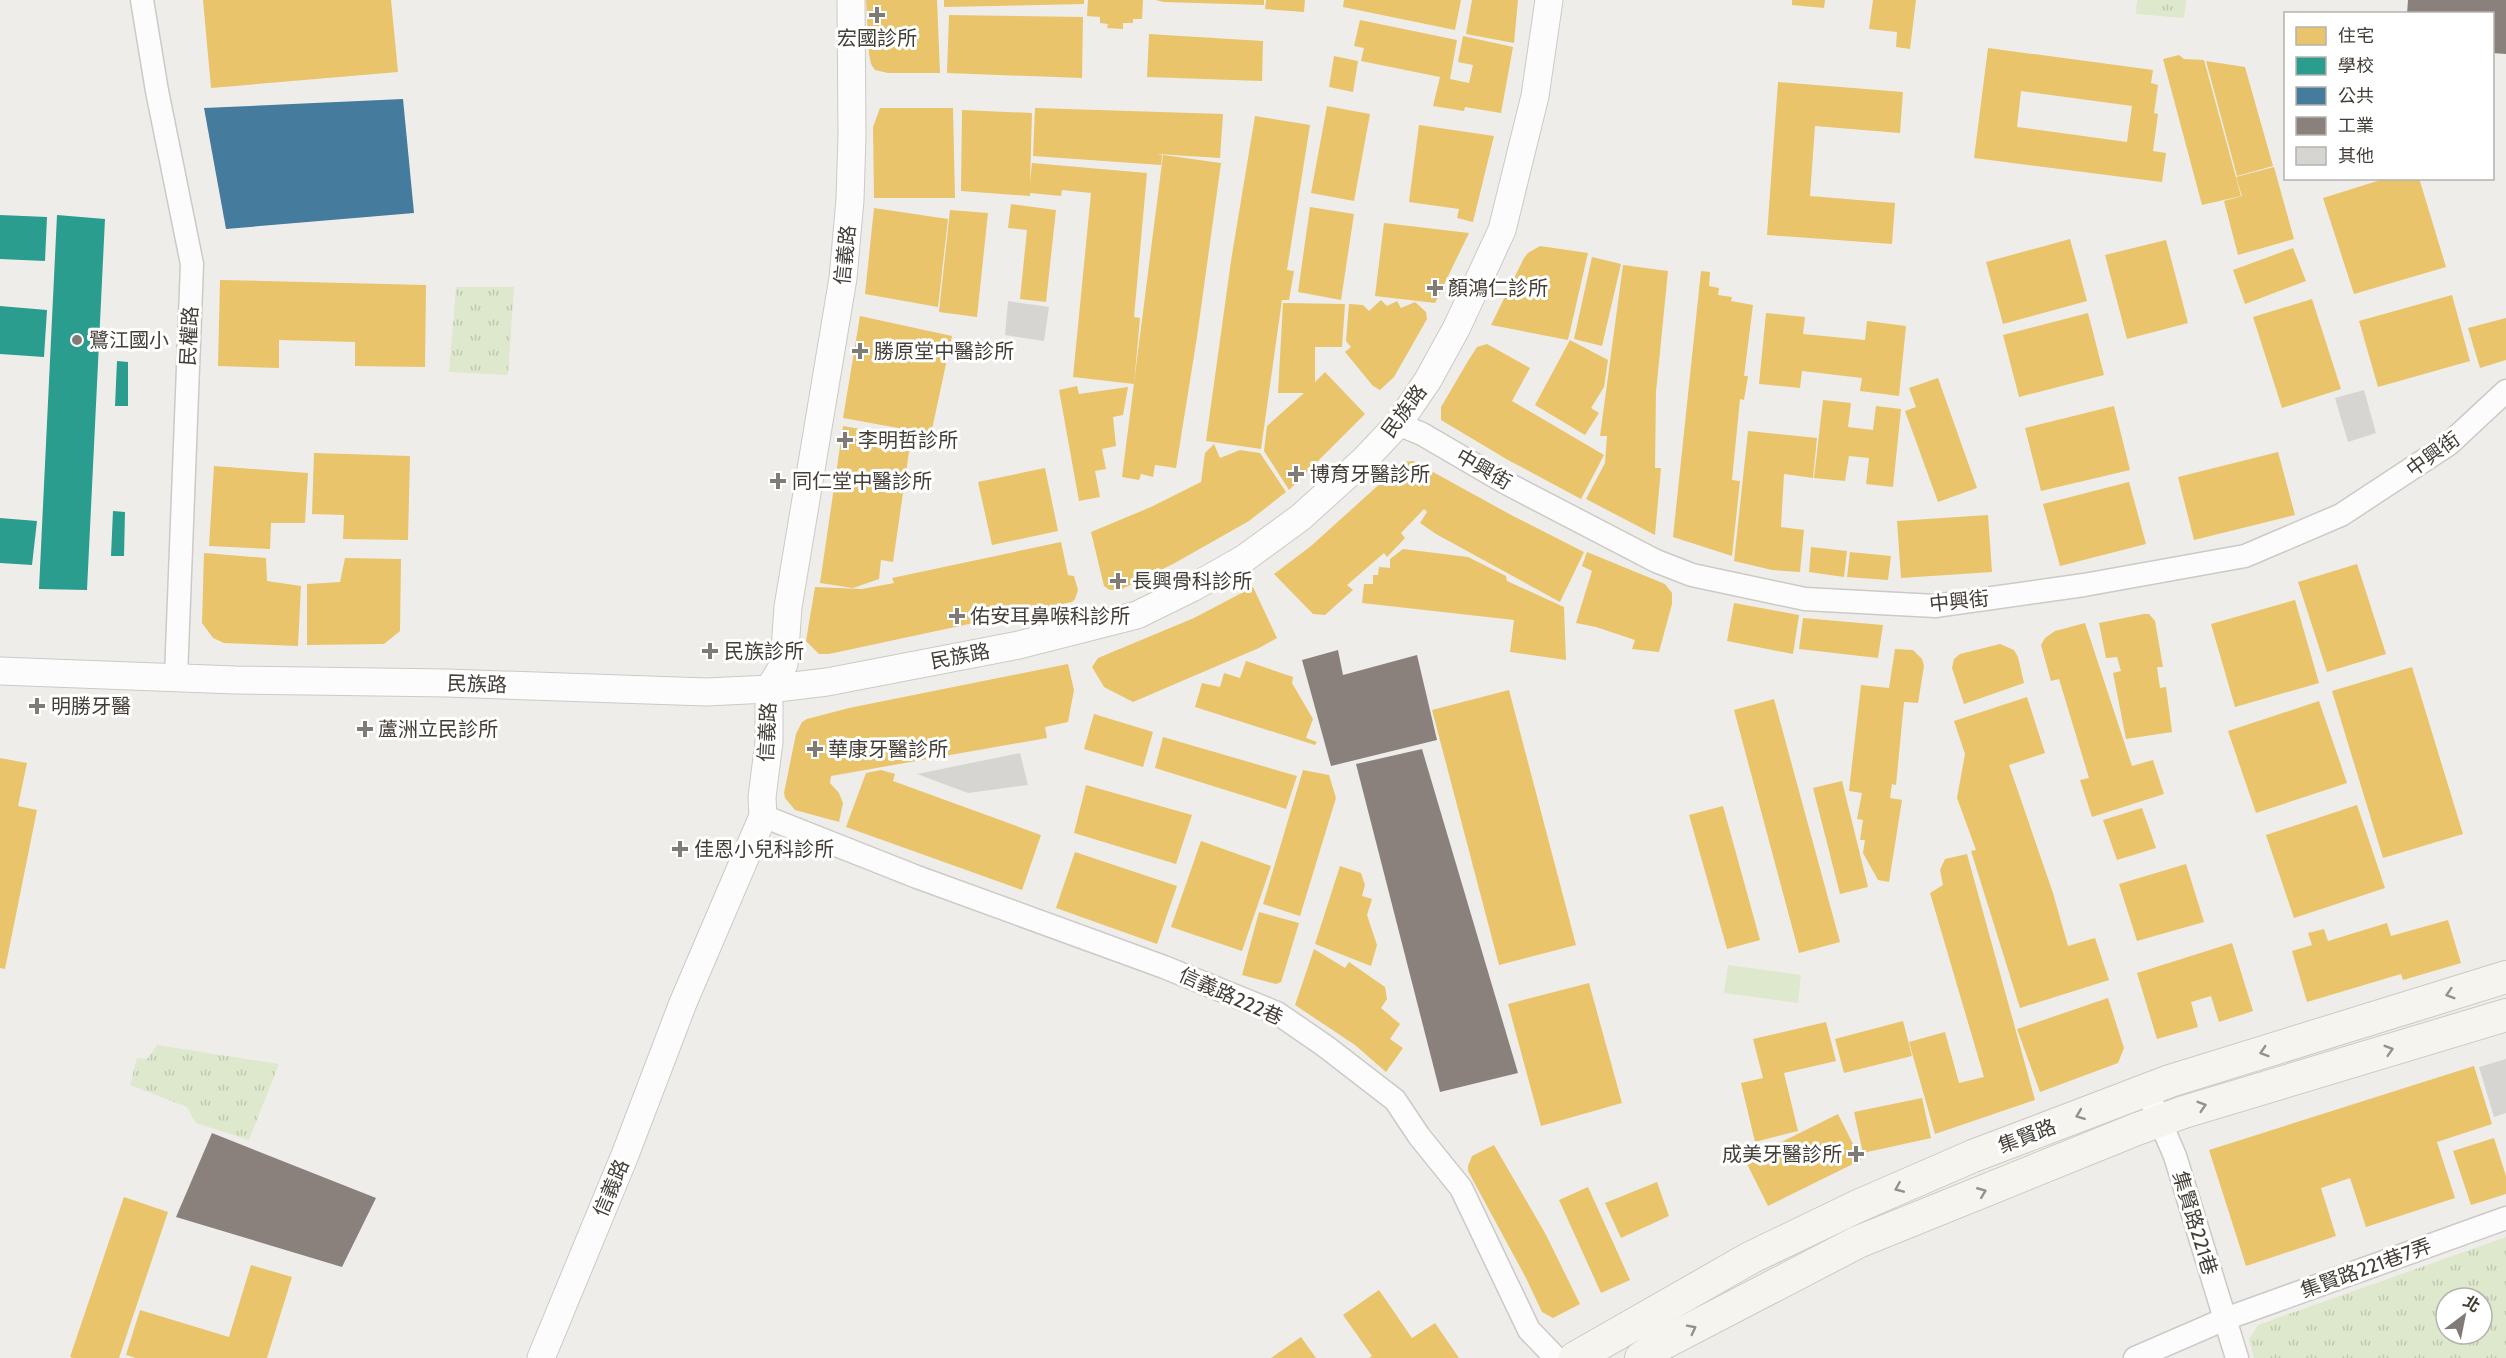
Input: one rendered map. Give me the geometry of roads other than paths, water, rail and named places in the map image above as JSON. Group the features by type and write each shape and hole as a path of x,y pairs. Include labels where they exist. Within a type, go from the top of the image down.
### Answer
{"main road":[{"name":"集賢路","path":"1575,1358 1612,1349 1750,1258 1858,1206 1973,1156 2170,1081 2506,977"},
{"name":"集賢路","path":"1641,1358 1658,1346 1858,1242 2160,1120 2506,1015"}],"street":[{"name":"民權路","path":"142,0 192,264 177,677"},
{"name":"信義路","path":"541,1358 625,1155 683,1003 763,816 762,797 769,742 769,689 784,664 790,595 843,278 850,200 852,136 850,0"},
{"name":"民族路","path":"0,671 706,692 769,689 827,682 1019,645 1137,615 1245,558 1301,516 1364,460 1398,424 1428,380 1457,327 1502,230 1535,96 1549,0"},
{"name":"中興街","path":"1398,424 1422,434 1506,483 1656,561 1692,574 1805,599 1935,606 2084,585 2245,556 2341,515 2449,444 2506,391"},
{"name":"信義路222巷","path":"763,816 917,877 1164,967 1277,1013 1325,1046 1395,1100 1419,1136 1461,1188 1529,1330 1556,1358"},
{"name":"集賢路221巷","path":"2147,1090 2175,1156 2237,1358"},
{"name":"集賢路221巷7弄","path":"2135,1358 2225,1319 2506,1218"}],"place":[{"name":"宏國診所","path":"877,15"},
{"name":"顏鴻仁診所","path":"1435,288"},
{"name":"鷺江國小","path":"77,340"},
{"name":"勝原堂中醫診所","path":"860,351"},
{"name":"李明哲診所","path":"845,440"},
{"name":"博育牙醫診所","path":"1296,474"},
{"name":"同仁堂中醫診所","path":"778,481"},
{"name":"長興骨科診所","path":"1118,581"},
{"name":"佑安耳鼻喉科診所","path":"957,616"},
{"name":"民族診所","path":"710,651"},
{"name":"明勝牙醫","path":"37,706"},
{"name":"蘆洲立民診所","path":"365,729"},
{"name":"華康牙醫診所","path":"815,749"},
{"name":"佳恩小兒科診所","path":"680,849"},
{"name":"成美牙醫診所","path":"1856,1154"}]}
